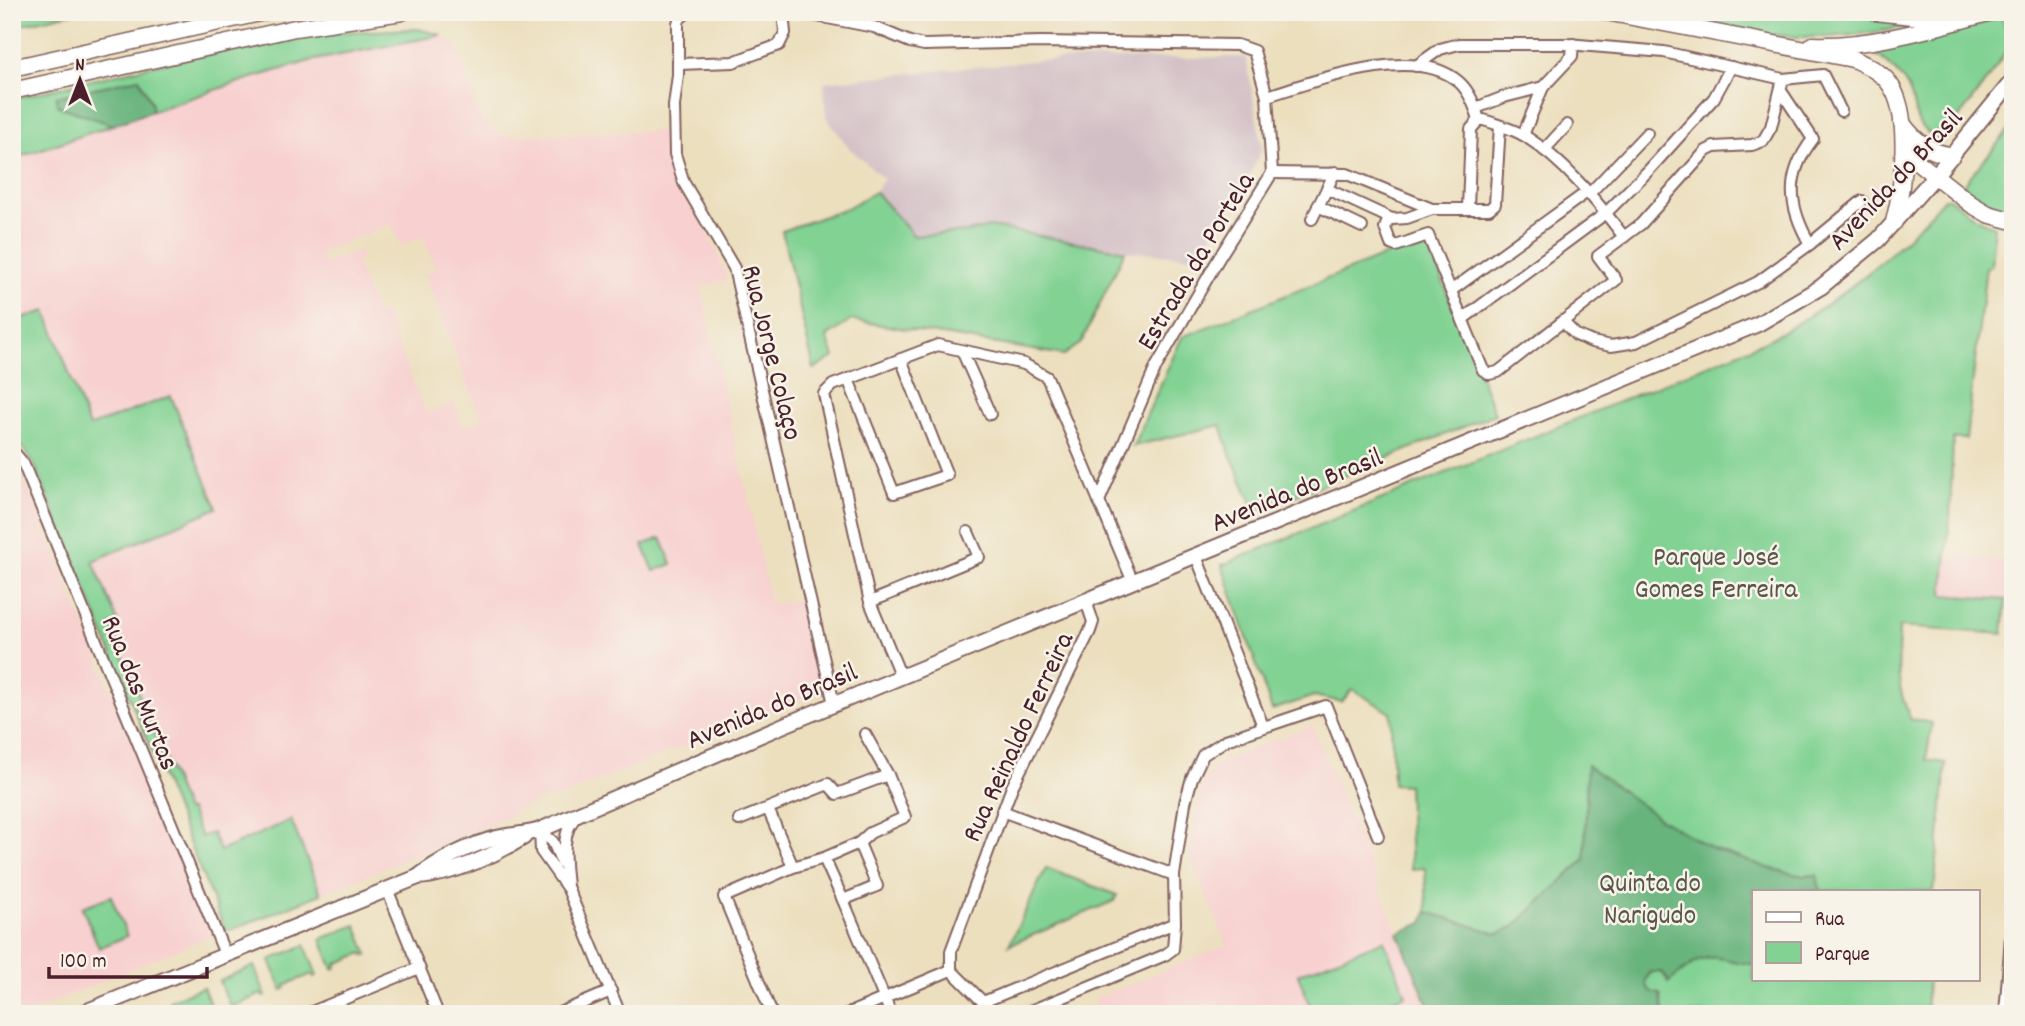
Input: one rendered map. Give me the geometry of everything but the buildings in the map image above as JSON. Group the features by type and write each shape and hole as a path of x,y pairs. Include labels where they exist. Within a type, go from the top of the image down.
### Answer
{"highway":[{"path":"12,68 264,12"},
{"path":"12,91 295,28 402,12"},
{"path":"1606,12 1853,59 1868,65 1890,84 1896,96 1911,155 1979,209 2013,221"},
{"path":"1875,12 1922,17 1949,12"},
{"path":"1765,43 1818,46 1853,43 1895,37 1986,14"},
{"path":"1902,128 1921,144 1939,153 1952,155"},
{"path":"1894,222 1900,188 1902,128"}],"main road":[{"name":"Avenida do Brasil","path":"79,1014 418,877 435,863 497,838 535,832 834,704 1758,324 1841,272 1894,222 2012,83"},
{"path":"2007,1014 2013,936"}],"street":[{"path":"679,64 733,62 779,45 785,33 783,12"},
{"name":"Estrada da Portela","path":"812,12 817,16 874,27 924,45 1237,45 1254,51 1267,96 1272,173 1156,367 1099,501"},
{"name":"Rua Jorge Colaço","path":"684,15 678,29 679,64 674,106 675,154 684,183 734,268 834,704"},
{"path":"1416,66 1440,49 1459,44 1573,44 1664,52 1783,79 1823,75 1841,111"},
{"path":"1523,135 1543,87 1572,56 1573,44"},
{"path":"1267,96 1344,72 1378,67 1416,66 1435,69 1458,81 1471,97 1477,114 1523,135 1544,150 1588,193 1624,237"},
{"path":"1464,318 1606,213 1714,98 1731,67"},
{"path":"1500,126 1494,206 1432,209 1408,218 1388,220 1385,228 1391,244 1396,246 1428,235 1485,372 1498,372 1616,280 1598,256 1641,224 1710,148 1752,145 1763,141 1771,127 1783,79"},
{"path":"1468,208 1471,129 1477,114 1504,97 1543,87"},
{"path":"1781,92 1813,139 1802,154 1792,185 1792,198 1799,225 1810,244"},
{"path":"1544,150 1567,125"},
{"path":"1452,290 1588,193 1647,133"},
{"path":"1312,219 1335,172"},
{"path":"1272,173 1335,172 1359,178 1432,209"},
{"path":"1327,189 1392,219"},
{"path":"1562,321 1576,335 1591,342 1611,346 1636,342 1739,294 1810,244 1862,201"},
{"path":"1318,206 1362,227"},
{"path":"901,677 870,602 824,394 833,385 938,345 1024,364 1046,377 1133,582"},
{"path":"962,351 990,414"},
{"path":"849,379 894,493 947,475 901,359"},
{"name":"Rua das Murtas","path":"12,450 23,463 225,954"},
{"path":"870,602 979,557 968,532"},
{"path":"1196,556 1263,726"},
{"name":"Rua Reinaldo Ferreira","path":"951,970 951,951 1002,811 1090,631 1093,622 1086,601"},
{"path":"1023,1014 1173,949 1174,875 1185,803 1192,778 1203,755 1226,740 1326,706 1378,836"},
{"path":"772,1014 724,897 793,867 824,858 859,843 870,833 905,817 888,775 865,734"},
{"path":"739,820 828,784 837,794 888,775"},
{"path":"768,809 793,867"},
{"path":"1002,811 1174,875"},
{"path":"568,889 567,830 573,819 583,812"},
{"path":"535,832 553,842 566,872"},
{"path":"535,832 541,851 568,889 620,1014"},
{"path":"843,900 877,886 859,843"},
{"path":"824,858 891,1014"},
{"path":"387,889 438,1014"},
{"path":"982,1002 1175,923"},
{"path":"307,1014 419,968"},
{"path":"847,1014 951,970 982,1002 988,1014"},
{"path":"557,1014 611,991"}],"shaded area":[{"path":"442,35 453,43 462,58 474,104 483,122 494,131 509,136 665,131 681,184 719,255 727,280 701,287 771,604 800,600 819,679 812,694 554,799 550,796 514,810 514,814 321,894 291,820 219,851 201,838 190,810 187,812 111,625 117,621 93,561 217,508 89,427 46,311 12,321 12,159 245,80 310,61","holes":["391,224 400,246 423,237 436,269 424,274 482,421 464,427 454,402 426,413 384,312 377,314 356,262 362,259 359,250 323,264 319,253"]},
{"path":"1246,57 1262,148 1247,181 1197,257 1125,251 990,227 968,232 914,236 875,192 884,179 849,148 826,117 824,82 1044,60"},
{"path":"12,459 19,467 212,935 25,1014 12,1014"},
{"path":"1946,557 2008,562 2006,600 1943,595"},
{"path":"1312,725 1432,1014 1099,1014 1093,1000 1227,945 1190,857 1203,780 1220,762"}],"green space":[{"path":"12,12 75,12 12,27"},
{"path":"1661,12 1853,12 1883,21 1924,23 1866,33 1807,37 1755,32"},
{"path":"2002,16 2010,44 1986,82 1941,141 1922,127 1909,90 1899,75 1866,47 1924,36"},
{"path":"418,29 442,35 310,61 152,111 152,104 56,97 58,106 113,125 12,159 12,99 175,60 318,33"},
{"path":"139,78 152,104 152,111 113,125 58,106 56,97"},
{"path":"2013,125 2013,211 1984,201 1963,185"},
{"path":"875,192 914,236 968,232 990,227 1125,251 1081,343 1064,355 851,320 827,337 834,357 814,369 782,231 845,209"},
{"name":"Parque José Gomes Ferreira","path":"1944,198 1949,198 1974,217 1994,226 1991,267 1986,267 1966,439 1953,439 1943,595 2006,600 2003,634 1899,627 1902,696 1911,719 1932,723 1926,760 1946,763 1934,890 1820,890 1817,875 1803,876 1768,868 1713,849 1660,819 1587,766 1585,859 1514,927 1498,934 1427,912 1425,868 1411,869 1408,785 1393,784 1391,713 1352,689 1342,702 1314,696 1272,710 1222,565 1766,341 1815,312 1862,278 1925,220"},
{"path":"1426,239 1495,414 1256,512 1230,454 1221,425 1133,446 1182,337"},
{"path":"46,311 89,427 171,396 217,508 93,561 118,622 111,625 186,811 190,810 201,837 212,833 220,851 291,820 321,894 231,930 224,928 34,464 24,449 12,440 12,321"},
{"path":"661,538 672,564 654,571 643,545"},
{"name":"Quinta do Narigudo","path":"1587,765 1660,819 1713,849 1768,868 1803,876 1817,875 1820,890 1752,890 1752,964 1712,957 1692,964 1668,983 1661,972 1651,972 1646,985 1651,992 1660,994 1664,1014 1432,1014 1398,933 1423,923 1427,912 1498,934 1514,927 1585,859"},
{"path":"1046,868 1117,895 1114,901 1009,945"},
{"path":"111,896 127,936 99,948 82,907"},
{"path":"356,925 368,955 363,953 336,964 337,967 333,969 321,939"},
{"path":"1384,940 1406,995 1357,1014 1313,1014 1298,974"},
{"path":"305,945 317,975 314,977 312,974 285,985 286,988 282,990 270,960"},
{"path":"1716,957 1752,964 1752,981 1928,981 1926,1014 1664,1014 1660,994 1651,992 1645,985 1648,976 1659,972 1668,982 1697,961"},
{"path":"254,966 266,996 261,994 234,1006 235,1009 232,1010 219,981"},
{"path":"203,987 214,1014 174,1014 169,1001"}]}
